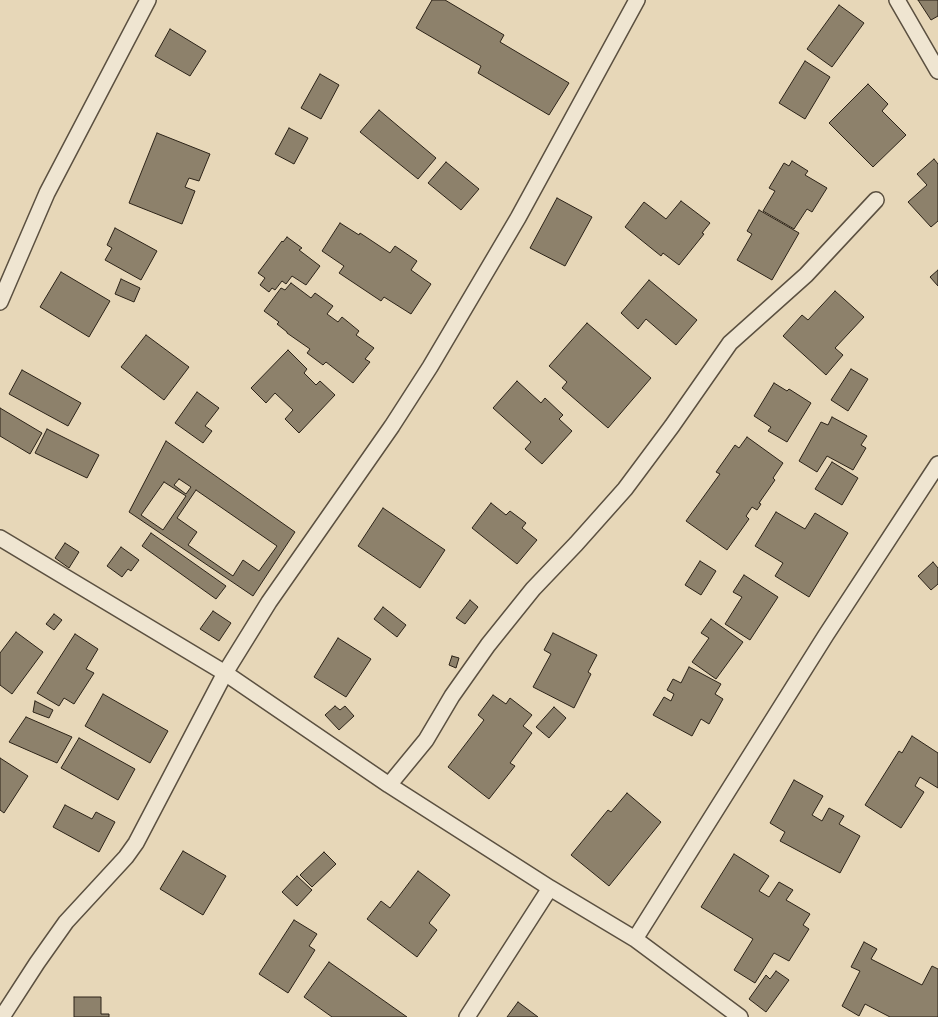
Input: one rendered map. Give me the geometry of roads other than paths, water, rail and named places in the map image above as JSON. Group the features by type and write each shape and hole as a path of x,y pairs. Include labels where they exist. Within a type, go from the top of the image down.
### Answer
{"street":[{"path":"0,302 47,193 148,0"},
{"path":"2,1017 66,922 126,857 136,843 225,674 269,602 392,426 430,367 518,218 637,0"},
{"path":"897,0 938,71"},
{"path":"389,786 426,740 452,696 488,645 533,589 625,488 672,426 730,343 806,275 876,200"},
{"path":"635,939 821,644 938,464"},
{"path":"0,538 225,674 389,786 550,888 635,939 740,1017"},
{"path":"467,1017 550,888"}]}
